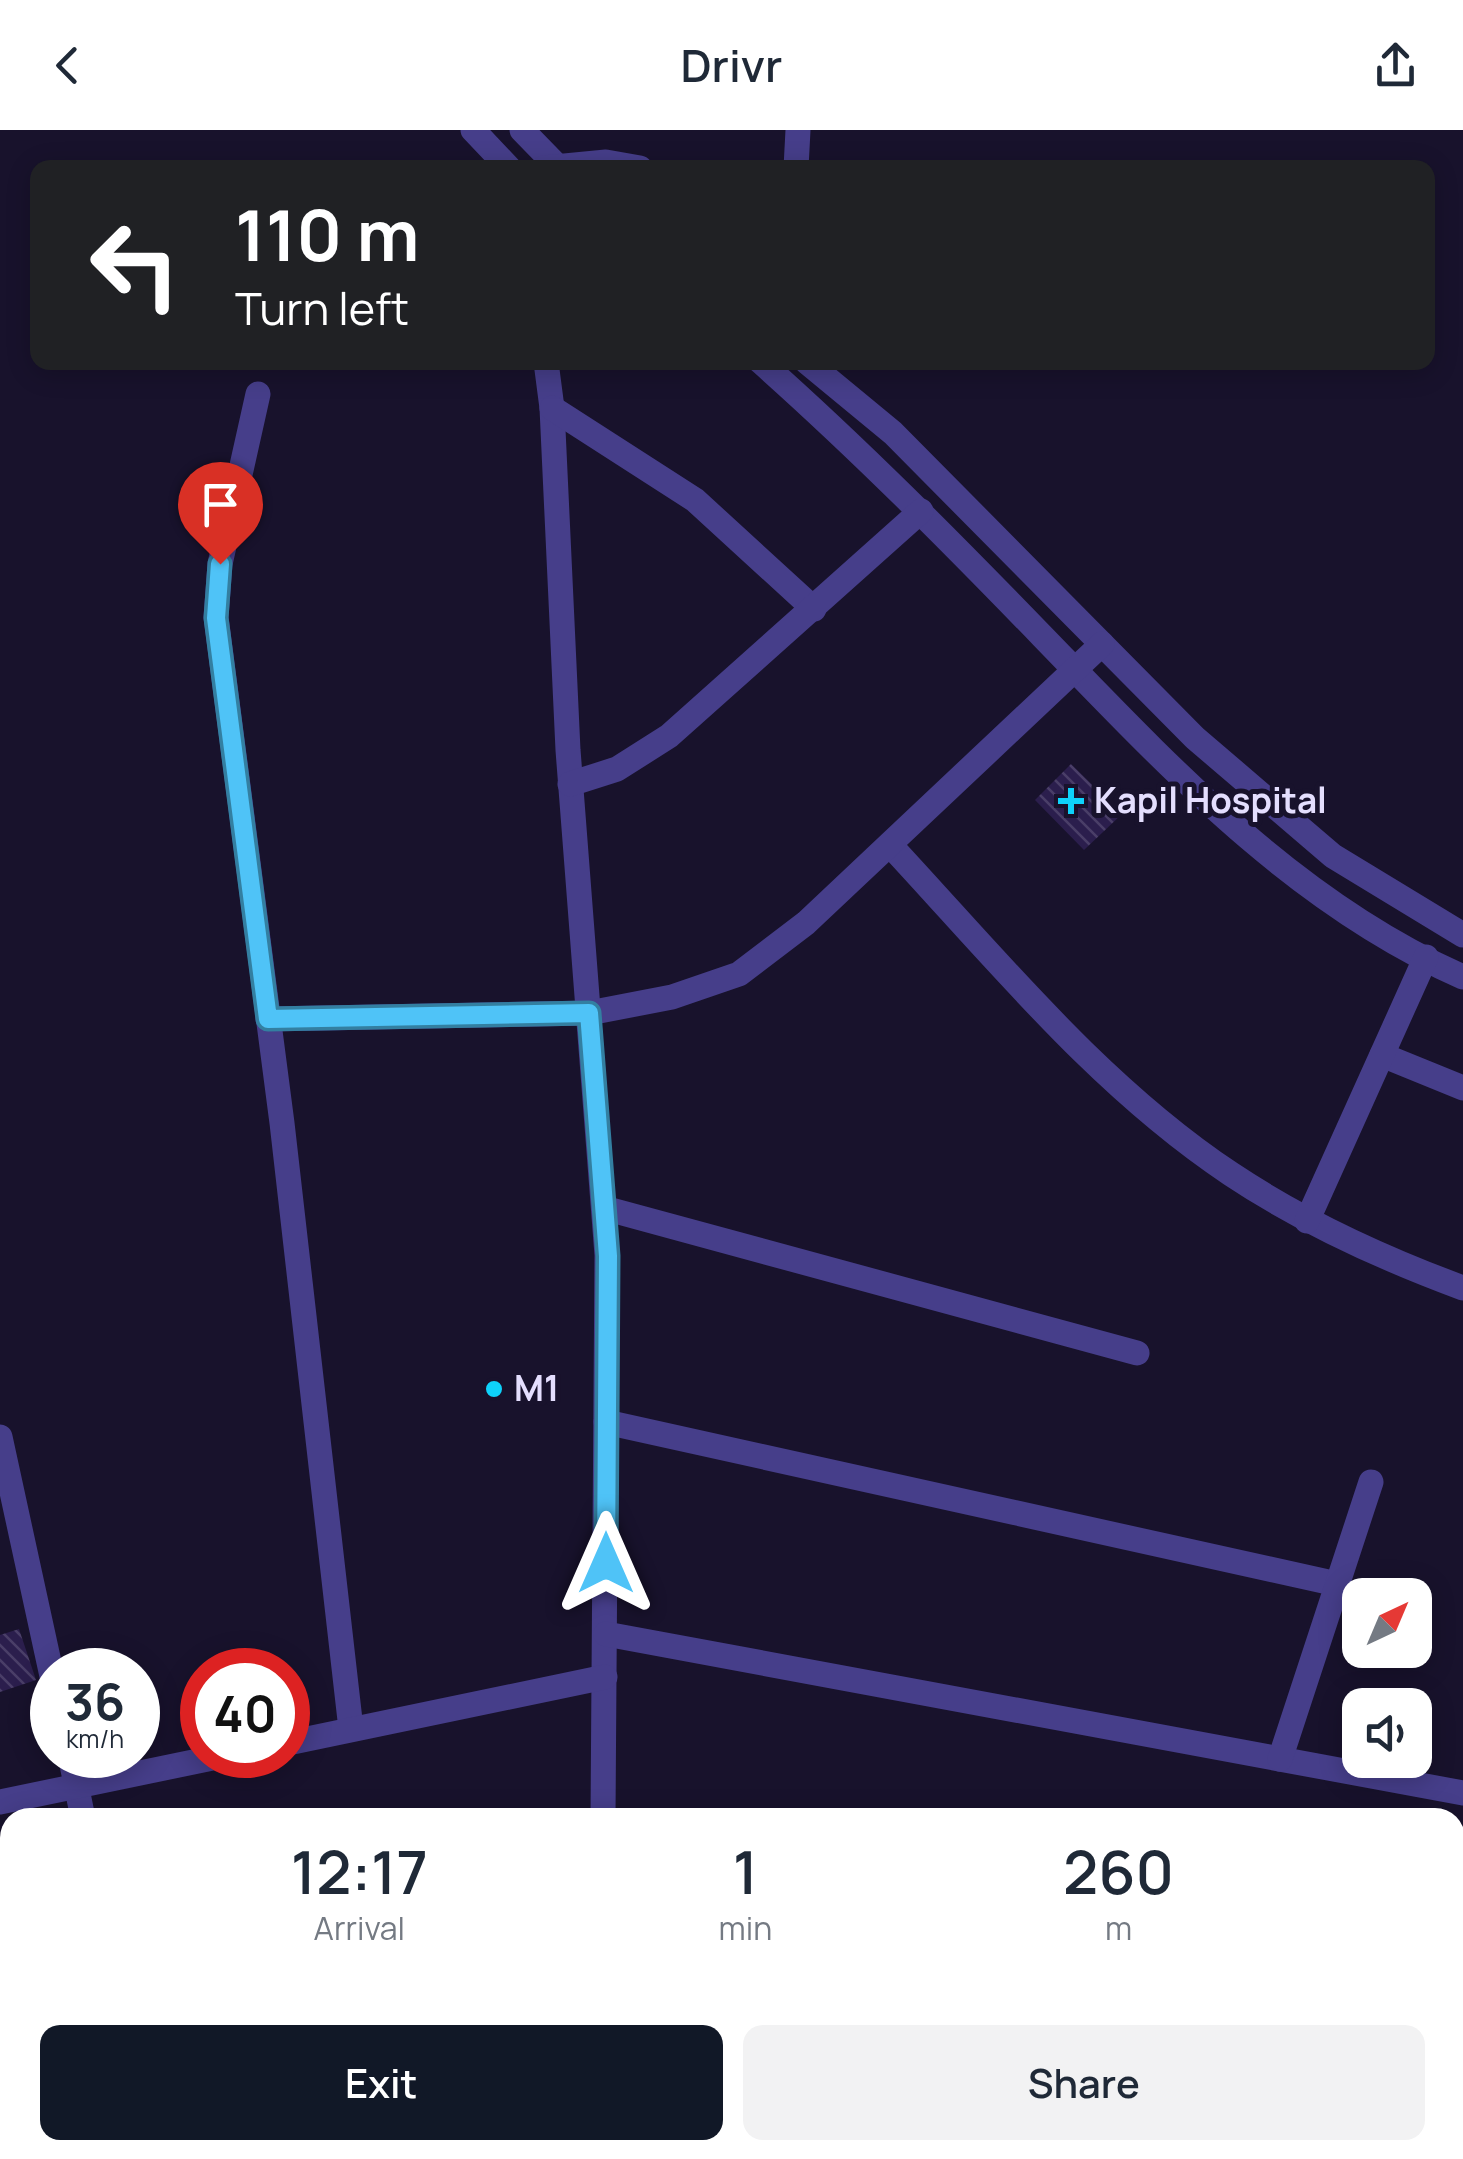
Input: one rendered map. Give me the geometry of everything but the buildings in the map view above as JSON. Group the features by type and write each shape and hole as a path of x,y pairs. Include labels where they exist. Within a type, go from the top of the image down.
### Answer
{"street":[{"path":"473,130 504,160"},
{"path":"509,130 511,160"},
{"path":"522,130 548,160"},
{"path":"796,160 798,130"},
{"path":"547,370 570,784 604,1208 603,1808"},
{"path":"770,370 867,456 1162,760 1308,890 1463,977"},
{"path":"817,370 894,433 1195,738 1333,856 1463,935"},
{"path":"258,394 215,596 351,1730"},
{"path":"552,408 694,500 814,609"},
{"path":"570,784 617,769 657,745 921,511"},
{"path":"268,1019 589,1013 672,996 740,974 773,952 891,846 1102,644"},
{"path":"891,846 1067,1036 1228,1172 1307,1221 1402,1266 1463,1288"},
{"path":"1307,1221 1426,957"},
{"path":"1382,1055 1463,1088"},
{"path":"604,1208 1137,1353"},
{"path":"606,1422 1337,1584"},
{"path":"0,1437 46,1648"},
{"path":"1280,1759 1371,1482"},
{"path":"606,1634 1463,1793"},
{"path":"310,1738 605,1677"},
{"path":"0,1802 180,1765"},
{"path":"74,1778 82,1808"}],"place":[{"name":"Kapil Hospital","path":"1071,801"},
{"name":"M1","path":"494,1389"}],"route":[{"path":"220,564 216,618 268,1019 589,1013 608,1256 606,1563"}]}
